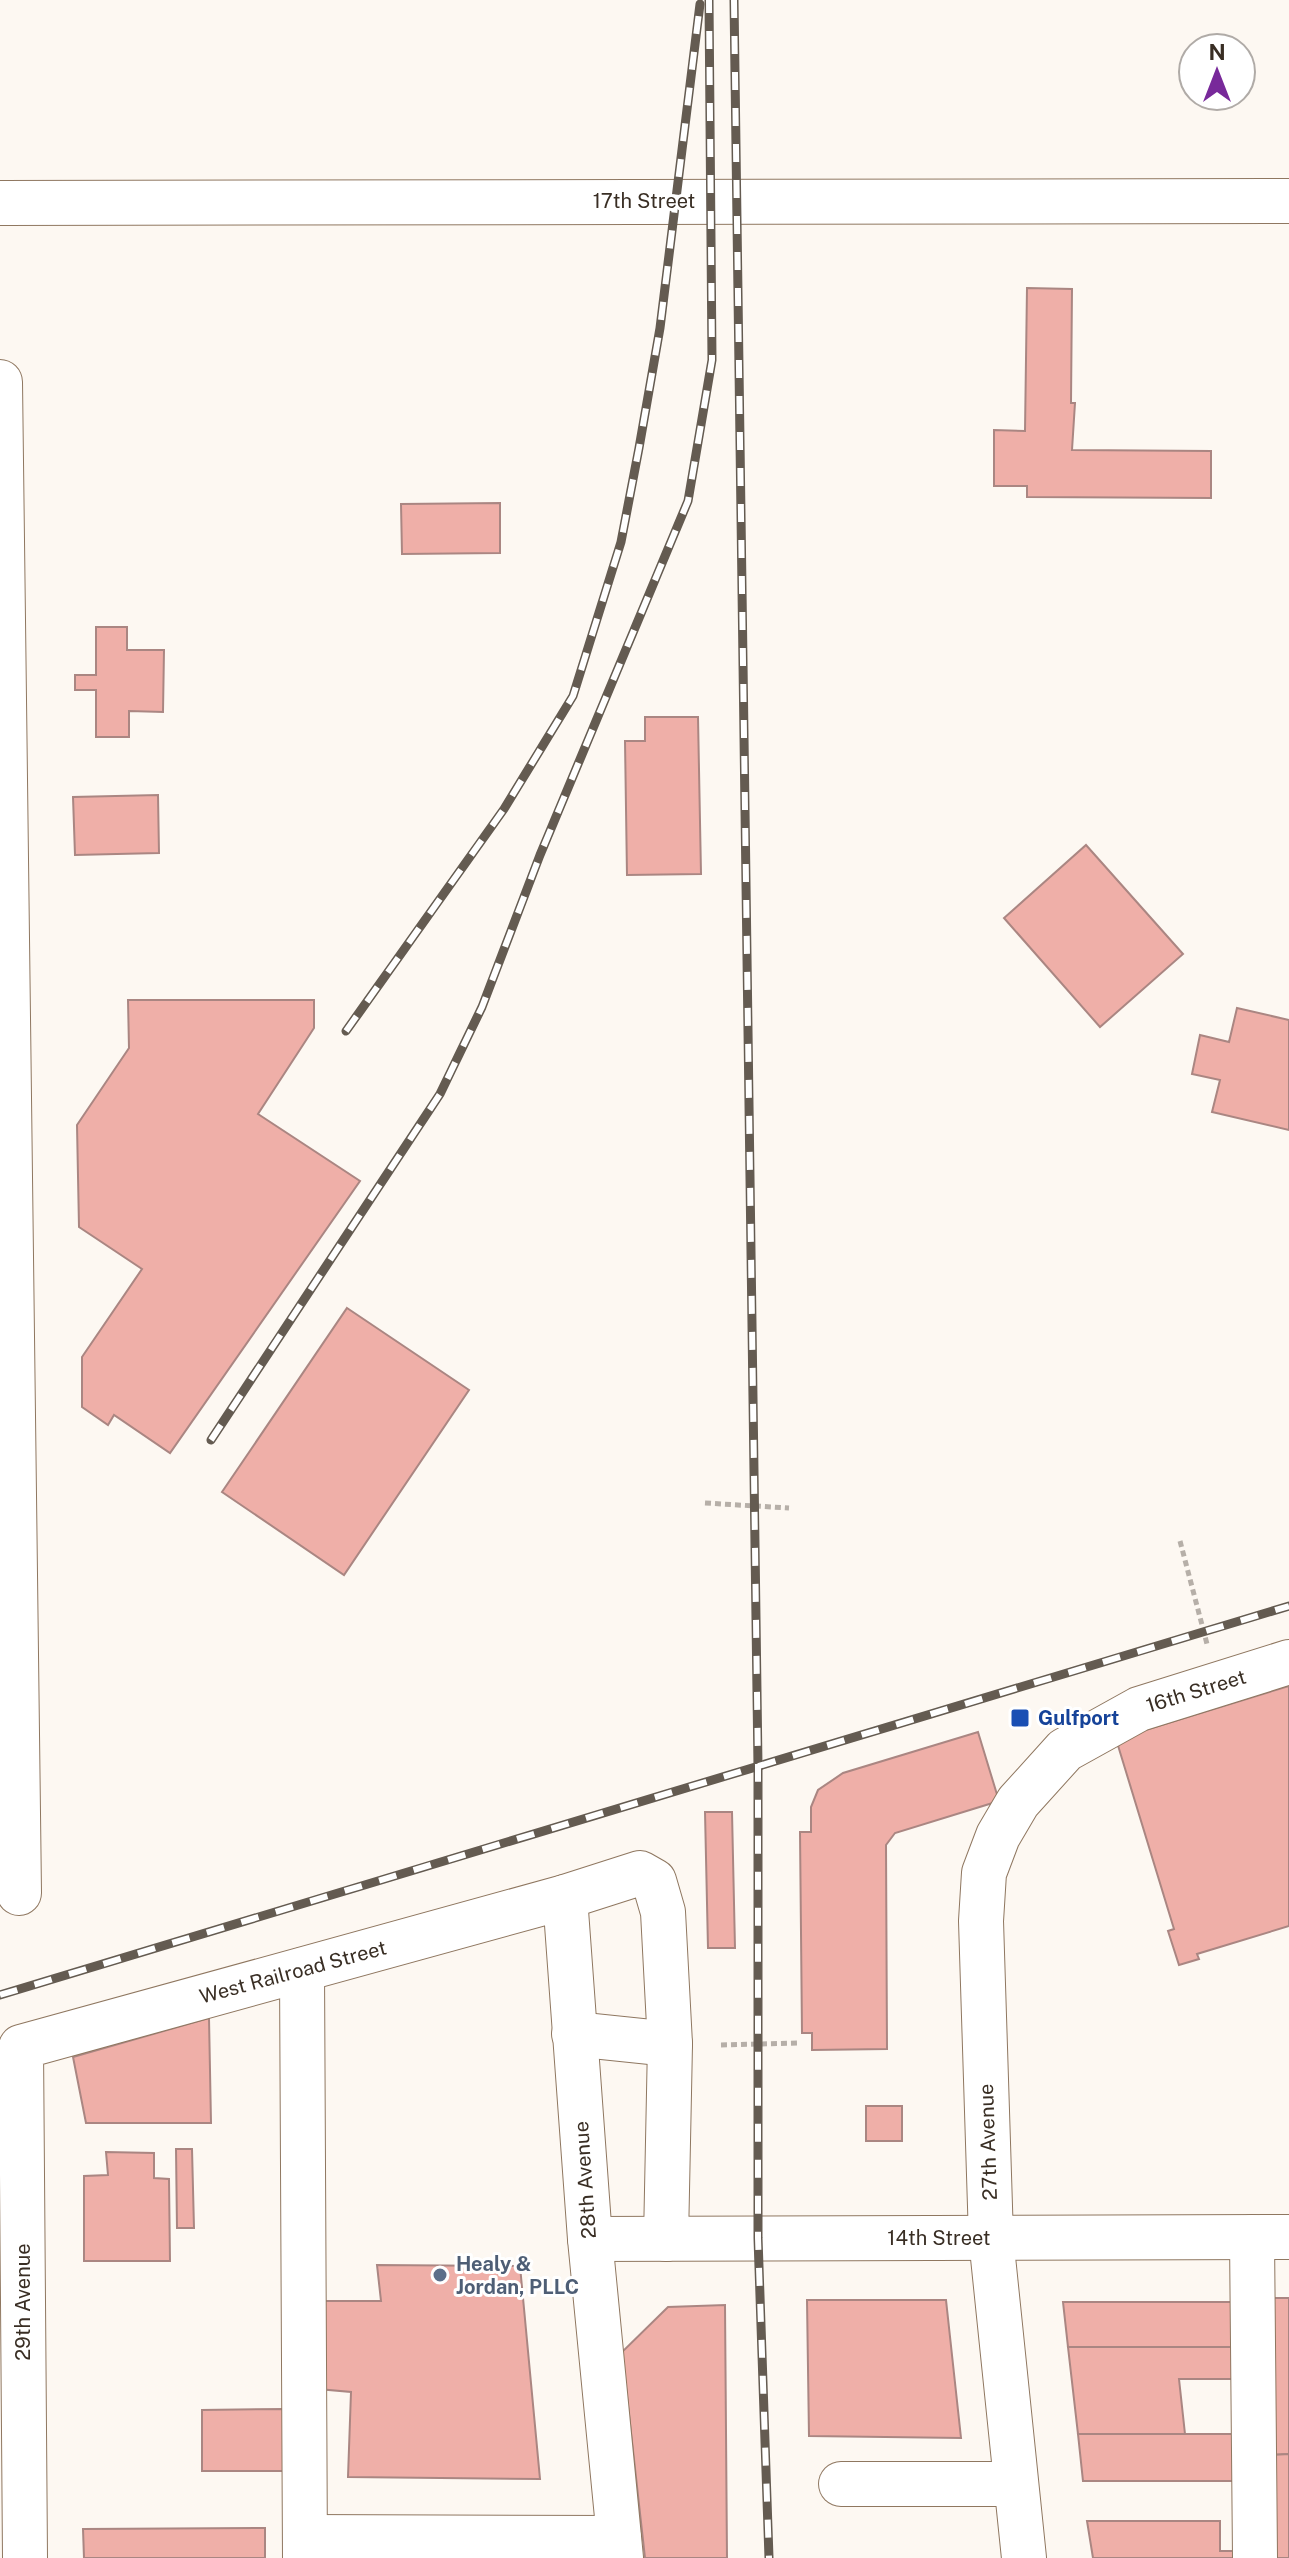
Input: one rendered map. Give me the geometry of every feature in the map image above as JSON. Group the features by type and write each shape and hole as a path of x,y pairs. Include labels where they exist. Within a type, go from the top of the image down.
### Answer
{"street":[{"name":"17th Street","path":"0,203 1289,201"},
{"path":"0,382 3,880 19,1893"},
{"name":"16th Street","path":"1065,1750 1139,1709 1289,1662"},
{"name":"27th Avenue","path":"1024,2558 991,2238 981,1921 984,1873 1018,1802 1065,1750"},
{"name":"West Railroad Street","path":"21,2047 565,1897 640,1873 654,1881 663,1912 670,2044"},
{"name":"28th Avenue","path":"565,1897 590,2239 620,2548"},
{"path":"302,1970 305,2548 620,2548"},
{"path":"574,2034 670,2044 666,2239"},
{"name":"29th Avenue","path":"21,2047 11,2132 25,2558"},
{"path":"1255,2558 1270,2237"},
{"name":"14th Street","path":"590,2239 1270,2237"},
{"path":"841,2484 1015,2484"}],"path":[{"path":"705,1503 789,1508"},
{"path":"1180,1541 1221,1683"},
{"path":"721,2045 798,2043"}],"building":[{"path":"1027,288 1072,289 1071,403 1075,403 1072,450 1211,451 1211,498 1027,497 1027,486 994,486 994,430 1025,431"},
{"path":"500,503 500,553 402,554 401,504"},
{"path":"96,627 127,627 127,650 164,650 163,712 129,711 129,737 96,737 96,690 75,690 75,675 96,675"},
{"path":"645,717 698,717 701,874 627,875 625,741 645,741"},
{"path":"158,795 159,853 75,855 73,797"},
{"path":"1086,845 1183,954 1100,1027 1004,918"},
{"path":"128,1000 314,1000 314,1028 258,1114 360,1181 170,1453 114,1415 108,1425 82,1407 82,1357 142,1269 79,1227 77,1125 129,1048"},
{"path":"1237,1008 1289,1020 1289,1130 1212,1112 1220,1080 1192,1074 1200,1035 1229,1042"},
{"path":"347,1308 469,1390 344,1575 222,1492"},
{"path":"1289,1686 1289,1926 1197,1954 1199,1959 1179,1965 1168,1931 1174,1929 1116,1739"},
{"path":"978,1732 999,1801 895,1833 886,1845 887,2049 812,2050 812,2033 802,2033 800,1832 811,1832 811,1807 818,1790 843,1773"},
{"path":"705,1812 732,1812 735,1948 708,1948"},
{"path":"209,2018 211,2123 86,2123 73,2057"},
{"path":"866,2106 902,2106 902,2141 866,2141"},
{"path":"176,2149 192,2149 194,2228 177,2228"},
{"path":"106,2152 154,2153 154,2178 169,2179 170,2261 84,2261 84,2176 108,2175"},
{"path":"377,2265 520,2266 540,2479 348,2477 351,2392 318,2389 317,2301 381,2301"},
{"path":"1269,2298 1289,2298 1289,2454 1271,2455"},
{"path":"807,2300 946,2300 961,2438 809,2436"},
{"path":"1063,2302 1234,2302 1234,2347 1068,2347"},
{"path":"725,2305 727,2558 645,2558 622,2352 668,2307"},
{"path":"1068,2347 1234,2347 1234,2379 1179,2379 1185,2434 1078,2434"},
{"path":"283,2409 283,2471 202,2471 202,2410"},
{"path":"1078,2434 1234,2434 1234,2481 1083,2481"},
{"path":"1289,2454 1289,2558 1272,2558 1271,2455"},
{"path":"1087,2521 1220,2521 1220,2551 1236,2551 1237,2558 1093,2558"},
{"path":"265,2528 265,2558 84,2558 83,2529"}],"railway":[{"path":"211,1440 440,1094 482,1007 540,855 688,501 712,360 709,0"},
{"path":"734,0 758,1766 758,2238 769,2558"},
{"path":"346,1031 504,809 573,696 621,542 639,448 660,328 700,4"},
{"path":"0,1995 1289,1606"}],"place":[{"name":"Gulfport","path":"1020,1718"},
{"name":"Healy & Jordan, PLLC","path":"440,2275"}]}
